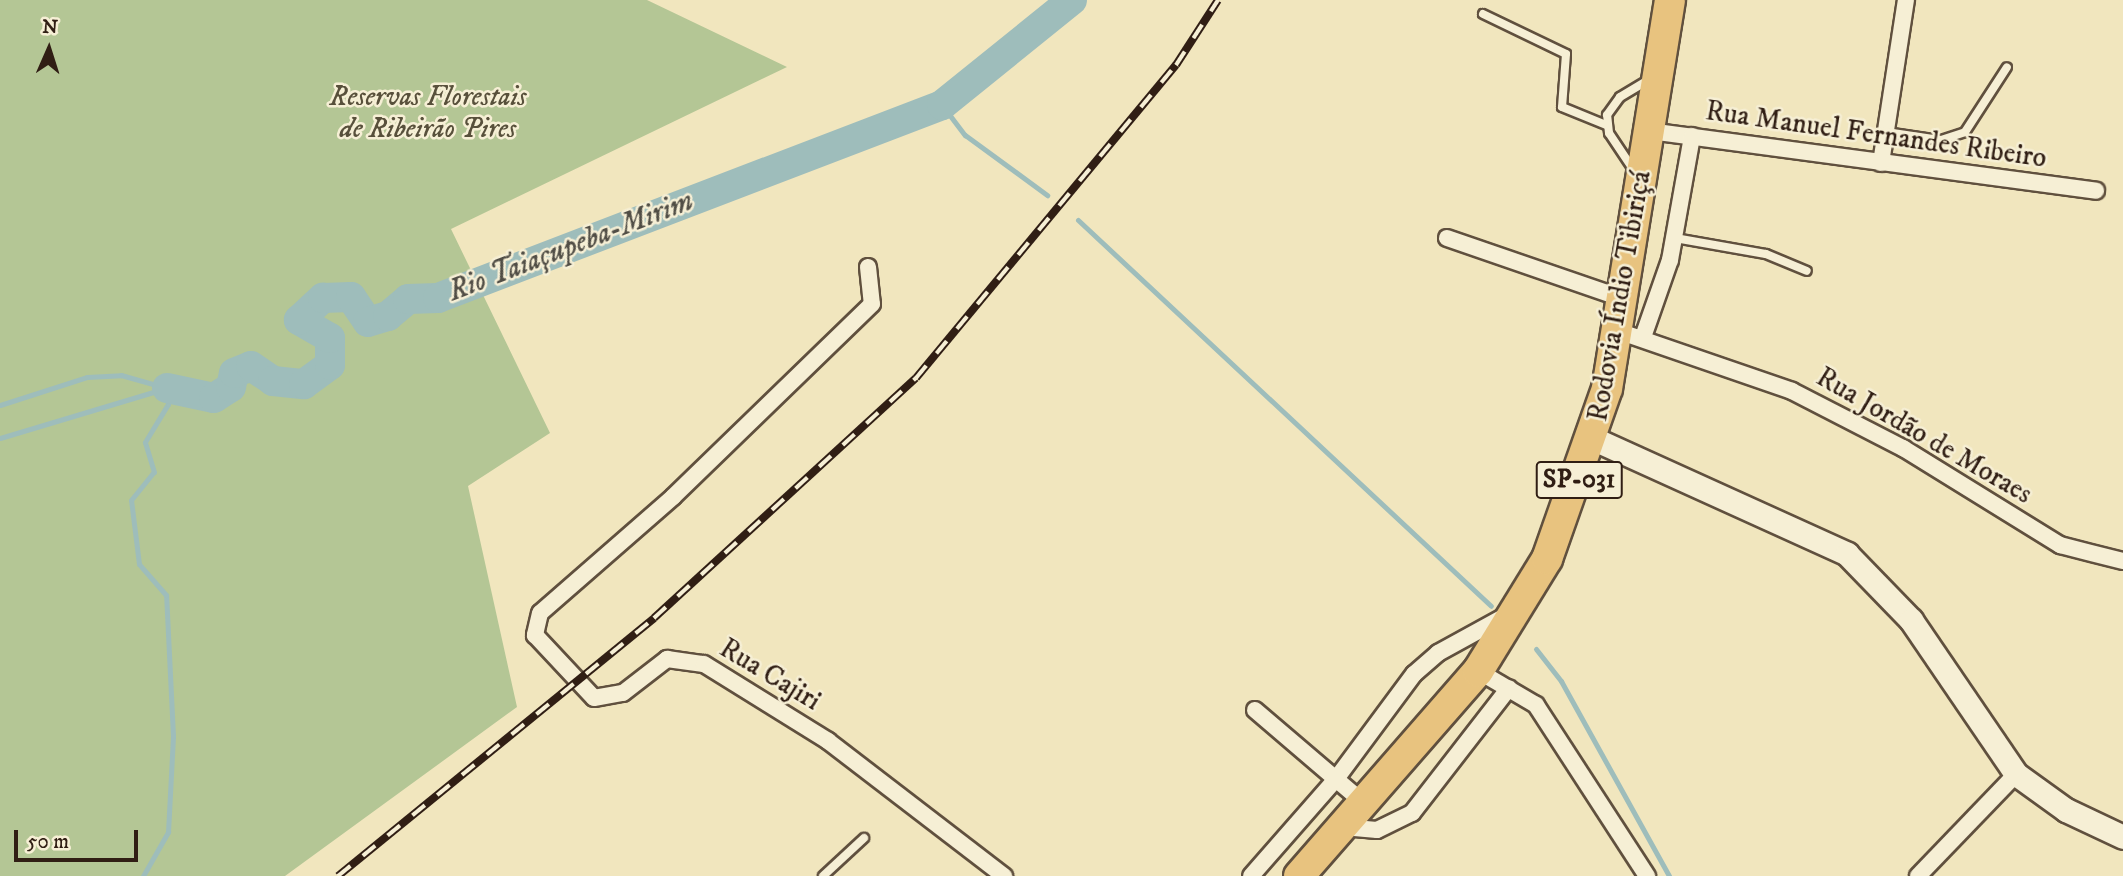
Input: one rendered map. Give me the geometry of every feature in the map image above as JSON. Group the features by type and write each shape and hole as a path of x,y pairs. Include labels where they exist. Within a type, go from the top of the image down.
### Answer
{"highway":[{"name":"Rodovia Índio Tibiriçá","path":"1299,876 1478,671 1521,607 1548,559 1631,334 1624,299 1670,0"}],"street":[{"path":"1881,163 1906,0"},
{"name":"Rua Manuel Fernandes Ribeiro","path":"1649,131 2096,191"},
{"path":"1631,334 1675,237 1692,136"},
{"path":"1447,238 1624,299"},
{"name":"Rua Cajiri","path":"868,267 872,304 673,497 540,613 539,644 582,692 602,699 623,693 667,659 704,664 828,741 1004,876"},
{"name":"Rua Jordão de Moraes","path":"1631,334 1792,391 1877,433 2060,545 2123,561"},
{"path":"1594,439 1847,554 1911,620 2016,774 2066,810 2123,837"},
{"path":"1251,876 1336,779 1426,663 1521,607"},
{"path":"1478,671 1509,688 1552,724 1647,876"},
{"path":"1343,827 1377,830 1412,813 1509,688"},
{"path":"1255,710 1364,803"},
{"path":"1918,876 2016,774"}],"lane":[{"path":"1483,15 1566,54 1562,107 1606,125 1642,182"},
{"path":"1886,132 1941,140 1965,132 2007,67"},
{"path":"1606,125 1620,97 1659,74"},
{"path":"1675,237 1766,254 1807,271"},
{"path":"823,876 864,838"}],"green space":[{"name":"Reservas Florestais de Ribeirão Pires","path":"0,0 647,0 787,67 451,229 550,433 468,486 517,707 285,876 0,876"}],"waterway":[{"name":"Rio Taiaçupeba-Mirim","path":"167,388 214,398 231,387 234,373 251,366 273,381 304,384 330,365 330,338 299,320 323,298 351,297 368,322 388,316 408,299 438,298 942,105 1072,0"},
{"path":"942,105 965,135 1047,195"},
{"path":"1078,220 1491,606"},
{"path":"0,405 87,377 121,375 167,388"},
{"path":"0,438 167,388"},
{"path":"143,876 168,832 173,736 166,595 139,564 131,500 154,472 145,442 168,404 167,388"},
{"path":"1536,649 1561,681 1669,876"}],"railway":[{"path":"338,876 654,618 916,378 1176,65 1218,0"}]}
